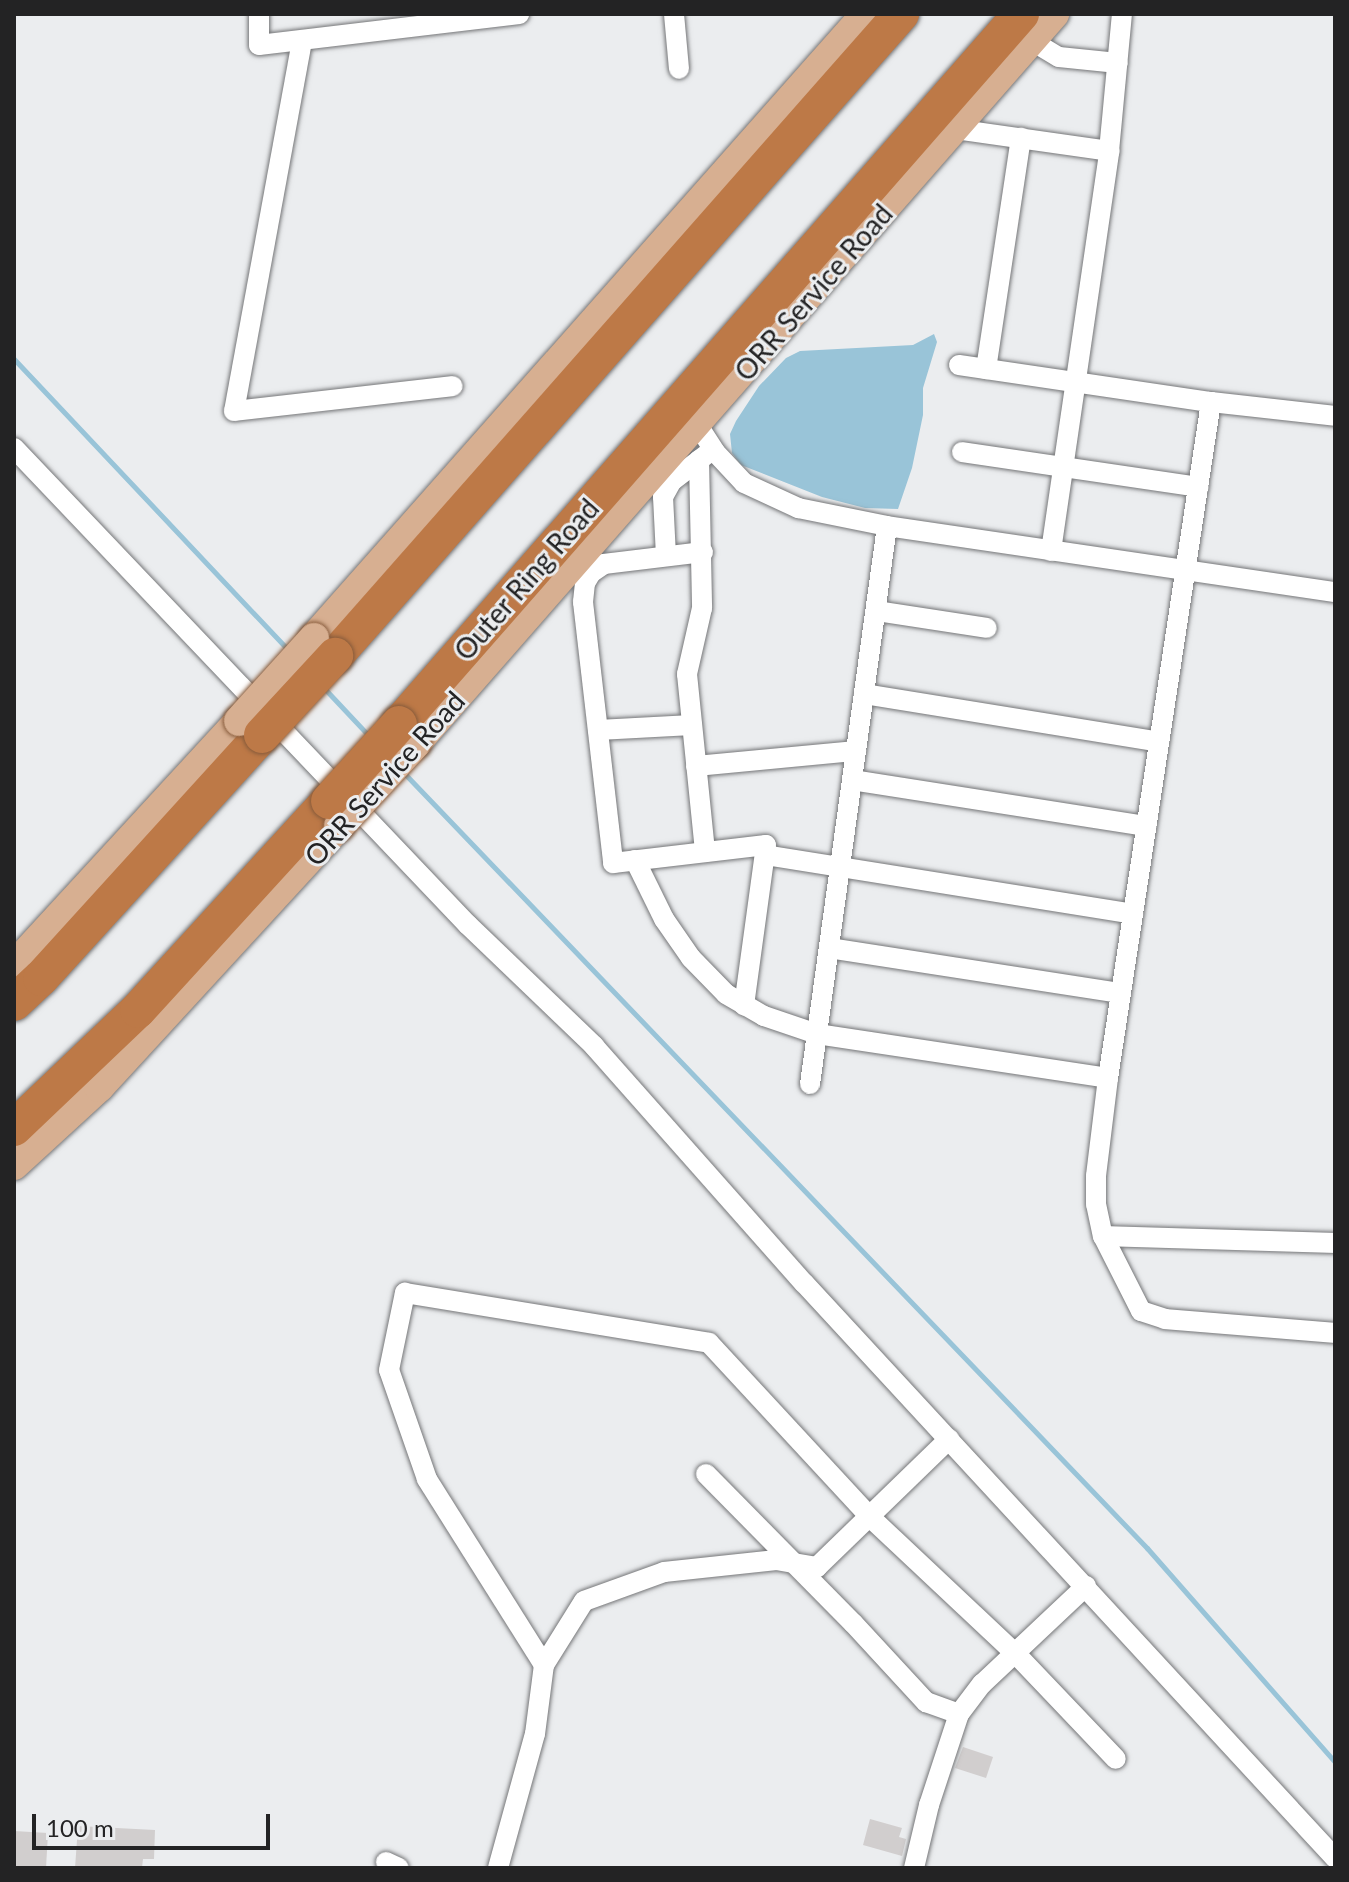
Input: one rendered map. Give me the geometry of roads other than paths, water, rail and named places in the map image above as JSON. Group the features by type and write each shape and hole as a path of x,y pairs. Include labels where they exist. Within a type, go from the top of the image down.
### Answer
{"highway":[{"path":"14,1003 51,967 250,728 325,647 413,568 901,14"},
{"name":"Outer Ring Road","path":"14,1128 138,1010 334,813 407,734 468,645 836,226 1027,27"},
{"path":"671,237 750,186"},
{"path":"785,323 836,226"},
{"path":"413,568 453,481"},
{"path":"468,645 551,591"}],"main road":[{"path":"325,647 453,481 866,14"},
{"name":"ORR Service Road","path":"407,734 703,444 785,323 955,129 1027,27 1054,14"},
{"path":"14,966 250,728"},
{"name":"ORR Service Road","path":"14,1165 110,1076 334,813"}],"street":[{"path":"259,14 259,45 519,14"},
{"path":"674,14 679,69"},
{"path":"1051,551 1109,151 1122,14"},
{"path":"1027,27 1059,57 1118,63"},
{"path":"302,41 234,411 453,386"},
{"path":"955,129 1109,151"},
{"path":"986,369 1021,138"},
{"path":"959,365 1211,402 1335,416"},
{"path":"1211,402 1108,1078 1096,1176 1096,1204 1103,1236 1141,1311 1165,1319 1335,1333"},
{"path":"703,444 744,483 780,502 887,526 1335,592"},
{"path":"703,444 700,625 687,674 705,852"},
{"path":"666,556 663,497 672,481 703,444"},
{"path":"14,448 468,925 594,1046 804,1283 1335,1858"},
{"path":"962,452 1198,487"},
{"path":"810,1084 887,526"},
{"path":"703,552 604,564 591,573 585,583 583,602 613,863 766,845 744,1006"},
{"path":"876,611 987,628"},
{"path":"864,694 1159,742"},
{"path":"598,730 692,725"},
{"path":"696,766 856,751"},
{"path":"852,780 1146,826"},
{"path":"765,855 1133,914"},
{"path":"635,860 664,919 691,958 726,994 744,1006 817,1034 1108,1078"},
{"path":"829,948 1121,993"},
{"path":"1103,1236 1335,1243"},
{"path":"544,1665 427,1479 389,1370 405,1293 709,1343 871,1518 1015,1653 1116,1759"},
{"path":"498,1868 535,1734 544,1665 584,1601 664,1572 776,1560 817,1567 871,1518 949,1439"},
{"path":"706,1474 926,1702 959,1714"},
{"path":"914,1868 929,1805 959,1714 982,1684 1086,1586"}],"water":[{"path":"934,334 937,342 923,388 923,415 912,468 898,509 865,508 822,497 741,465 732,453 730,434 736,421 759,386 786,358 800,351 913,345"}],"waterway":[{"path":"14,359 290,652"},
{"path":"324,688 369,736"},
{"path":"404,773 1147,1548 1335,1762"}]}
